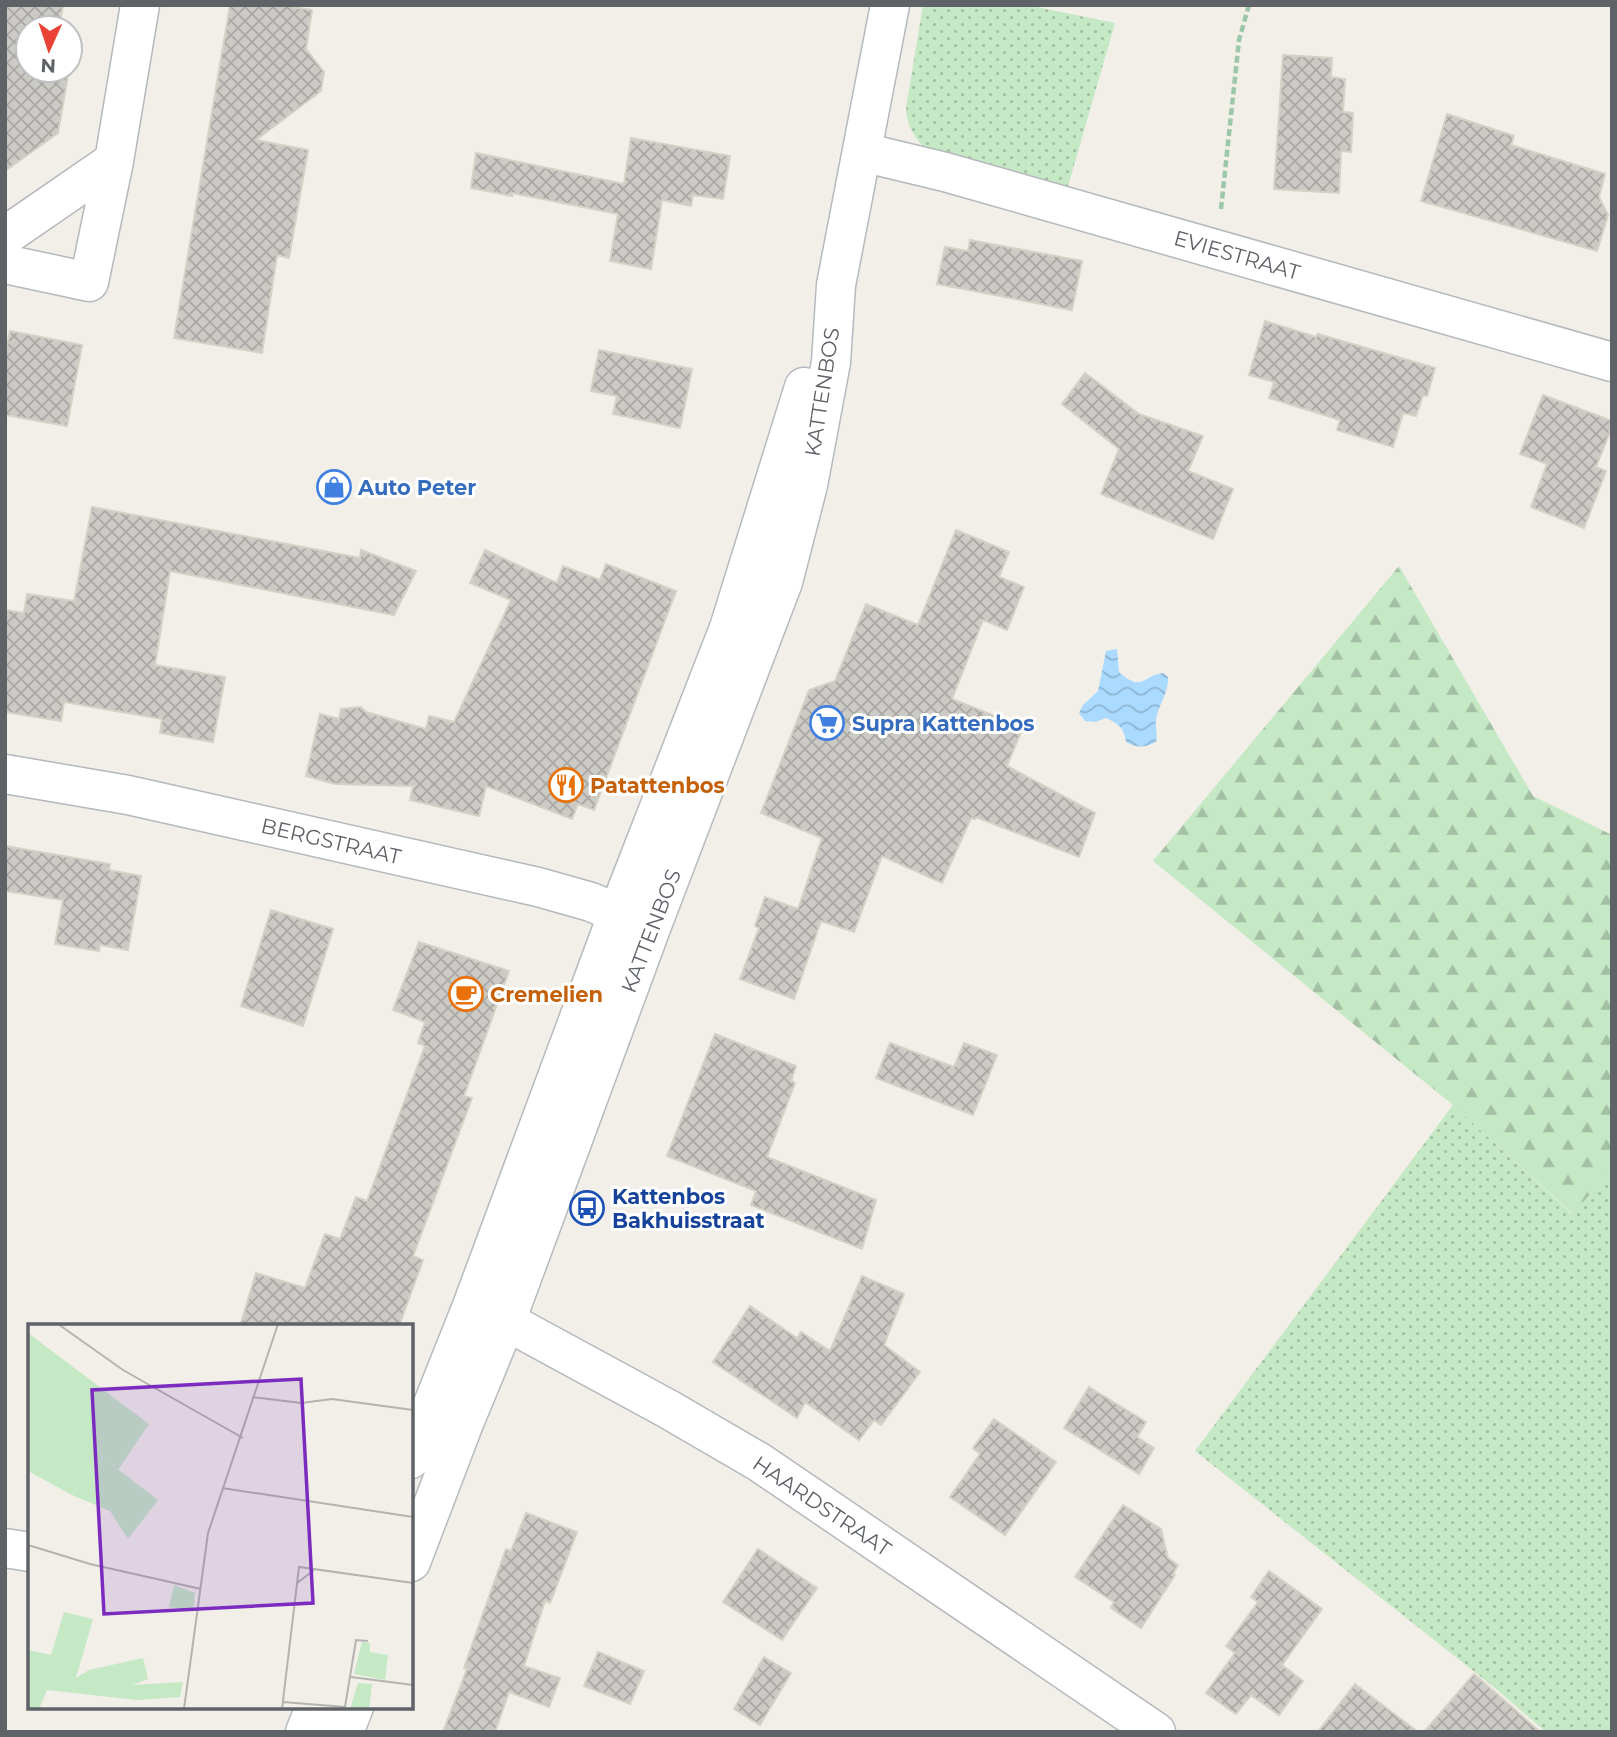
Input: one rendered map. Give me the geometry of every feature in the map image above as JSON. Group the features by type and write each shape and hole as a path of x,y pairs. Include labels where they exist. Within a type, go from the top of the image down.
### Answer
{"street":[{"path":"5,264 89,282 114,162 139,5"},
{"name":"KATTENBOS","path":"413,1454 472,1306 634,921 783,582 808,485 831,362 836,285 890,5"},
{"name":"EVIESTRAAT","path":"862,152 945,172 1612,362"},
{"path":"5,236 114,162"},
{"name":"BERGSTRAAT","path":"5,774 128,795 538,887 592,902 634,921"},
{"name":"KATTENBOS","path":"413,1557 506,1321 634,921"},
{"name":"HAARDSTRAAT","path":"472,1306 506,1321 668,1409 759,1462 1156,1732"},
{"path":"5,1548 28,1552"},
{"path":"305,1732 314,1709"},
{"path":"344,1732 353,1709"}],"path":[{"path":"1216,248 1228,161 1239,40 1249,5"}],"green space":[{"path":"923,5 1027,5 1115,23 1066,193 926,150 918,140 910,126 906,108"},
{"path":"1399,566 1533,796 1612,835 1612,1168 1573,1214 1453,1105 1153,861"},
{"path":"1453,1105 1572,1214 1612,1168 1612,1732 1546,1732 1495,1688 1195,1451"}],"water":[{"path":"1117,649 1119,672 1127,678 1142,682 1163,673 1168,677 1156,720 1156,742 1148,745 1137,746 1126,742 1120,727 1106,718 1095,722 1085,721 1079,713 1083,705 1098,691 1106,651"}],"building":[{"path":"5,5 63,5 61,14 14,14 14,84 67,84 58,133 5,171"},
{"path":"230,5 281,5 312,10 306,49 324,72 321,91 256,140 308,150 289,258 277,255 262,353 174,338"},
{"path":"1283,55 1332,58 1331,77 1345,79 1343,112 1353,113 1351,152 1341,151 1339,193 1274,189"},
{"path":"1447,114 1514,136 1511,145 1605,174 1599,197 1608,215 1597,251 1421,201"},
{"path":"631,138 730,156 723,199 693,195 691,206 662,200 651,269 610,261 618,214 512,193 512,196 471,188 476,153 624,184"},
{"path":"970,240 1082,261 1072,310 937,284 945,247 968,251"},
{"path":"1265,321 1435,368 1427,396 1423,395 1416,416 1403,413 1393,447 1337,430 1340,420 1269,398 1274,382 1249,375"},
{"path":"10,331 82,345 67,426 5,415 5,356"},
{"path":"599,350 692,369 680,428 613,414 617,396 591,391"},
{"path":"1085,373 1139,414 1203,436 1188,471 1233,489 1213,539 1101,494 1119,449 1062,404"},
{"path":"1543,395 1612,421 1596,467 1606,471 1584,528 1531,507 1547,464 1520,454"},
{"path":"92,507 360,558 361,550 416,571 394,615 170,571 155,665 225,677 213,742 160,733 162,719 64,702 61,721 5,712 5,610 24,613 27,594 74,601"},
{"path":"956,530 1009,552 999,577 1024,587 1007,630 983,620 952,699 1023,727 1007,766 1095,813 1079,857 976,817 971,818 942,883 882,856 854,932 821,921 794,999 740,979 759,928 755,926 765,897 798,909 822,838 761,813 809,690 835,681 866,604 918,625"},
{"path":"485,550 557,583 563,566 600,580 606,564 676,591 594,810 578,804 572,819 486,786 479,816 410,800 413,786 335,784 306,776 320,714 339,719 341,709 361,707 366,712 426,729 429,716 454,722 511,600 470,583"},
{"path":"5,846 110,864 109,870 141,876 128,950 100,945 99,951 55,944 63,900 5,891"},
{"path":"271,910 333,929 303,1026 241,1006"},
{"path":"419,942 509,971 464,1096 472,1098 413,1256 423,1260 400,1324 241,1324 256,1273 305,1288 325,1234 340,1239 356,1197 367,1201 425,1046 418,1043 425,1022 393,1010"},
{"path":"715,1034 796,1066 791,1081 795,1083 767,1157 876,1200 862,1249 751,1205 756,1191 667,1156"},
{"path":"890,1043 954,1067 964,1043 997,1055 973,1115 876,1078"},
{"path":"862,1276 904,1294 884,1345 920,1372 881,1425 874,1420 859,1440 805,1402 797,1418 713,1362 750,1306 797,1338 801,1332 830,1351"},
{"path":"1089,1387 1146,1422 1137,1437 1154,1448 1139,1474 1064,1428"},
{"path":"994,1419 1056,1462 1005,1535 950,1497 980,1454 973,1448"},
{"path":"1123,1505 1161,1529 1168,1558 1178,1565 1173,1574 1175,1575 1141,1628 1111,1608 1114,1602 1075,1577"},
{"path":"526,1513 577,1532 550,1603 545,1601 524,1666 560,1678 549,1707 509,1692 495,1732 443,1732 467,1669 464,1668 506,1549 511,1551"},
{"path":"758,1549 817,1588 782,1640 723,1602"},
{"path":"1269,1571 1322,1609 1282,1665 1303,1681 1279,1715 1251,1695 1236,1714 1206,1693 1235,1653 1226,1646 1258,1602 1251,1597"},
{"path":"598,1652 644,1671 630,1704 584,1686"},
{"path":"764,1657 791,1673 760,1725 734,1709"},
{"path":"1474,1674 1505,1701 1540,1732 1424,1732"},
{"path":"1355,1684 1418,1732 1318,1732"}],"place":[{"name":"Auto Peter","path":"334,487"},
{"name":"Supra Kattenbos","path":"827,723"},
{"name":"Patattenbos","path":"566,785"},
{"name":"Cremelien","path":"466,994"},
{"name":"Kattenbos Bakhuisstraat","path":"587,1208"}]}
